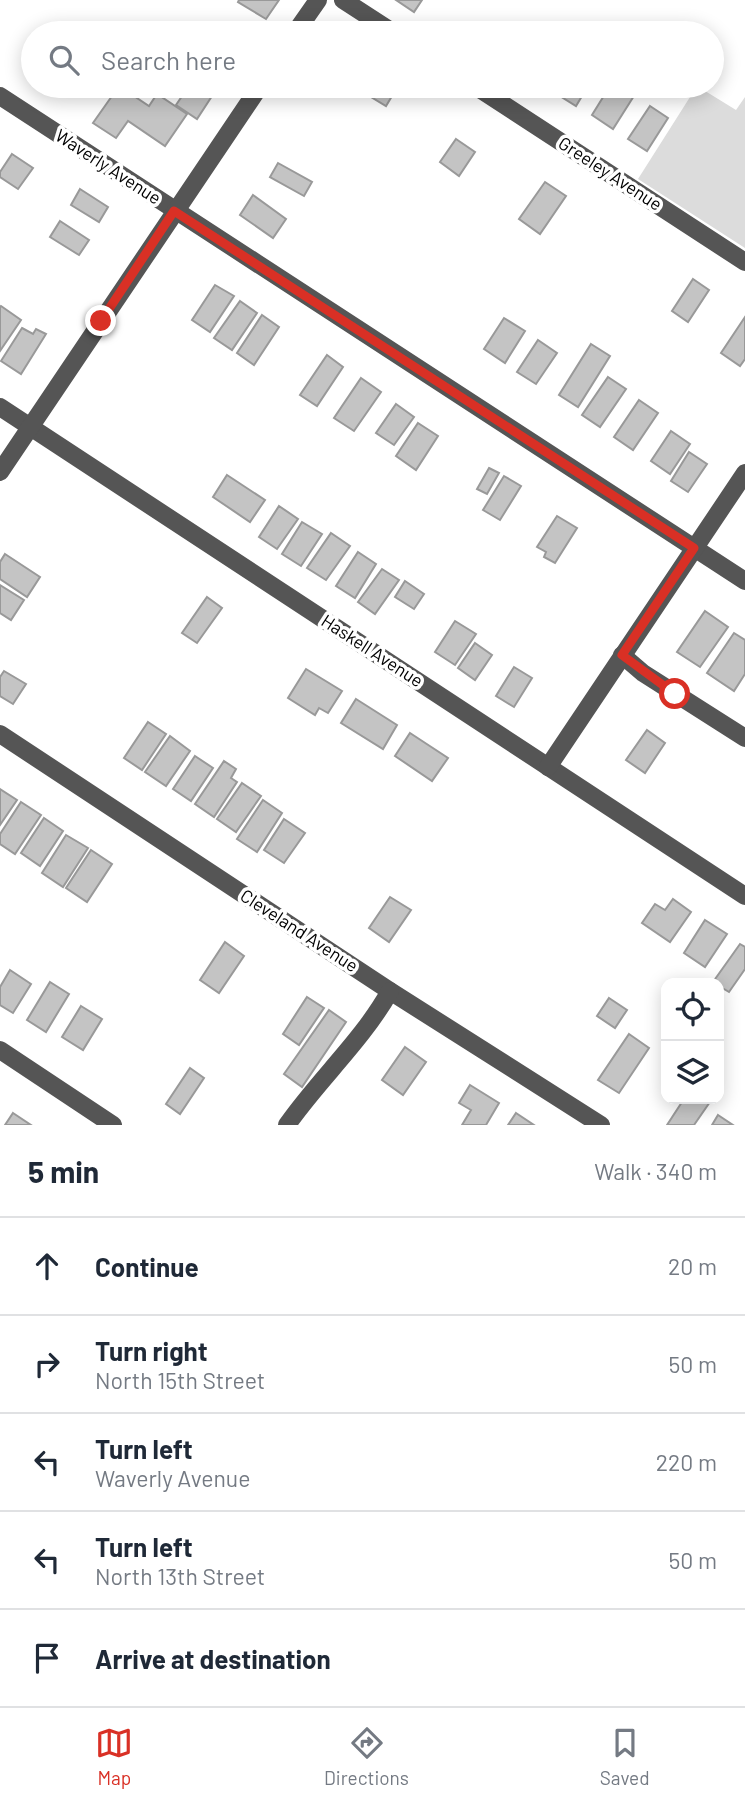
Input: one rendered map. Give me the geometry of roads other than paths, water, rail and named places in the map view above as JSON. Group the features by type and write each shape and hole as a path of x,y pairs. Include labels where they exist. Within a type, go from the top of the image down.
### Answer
{"street":[{"path":"303,21 318,0"},
{"path":"343,0 375,21"},
{"name":"Waverly Avenue","path":"0,96 745,581"},
{"path":"0,472 252,98"},
{"name":"Greeley Avenue","path":"493,98 745,262"},
{"name":"Haskell Avenue","path":"0,407 745,896"},
{"path":"548,766 745,473"},
{"path":"622,655 643,673 745,738"},
{"name":"Cleveland Avenue","path":"0,734 390,992 601,1125"},
{"path":"287,1125 310,1092 376,1016 390,992"},
{"path":"0,1051 113,1125"}]}
